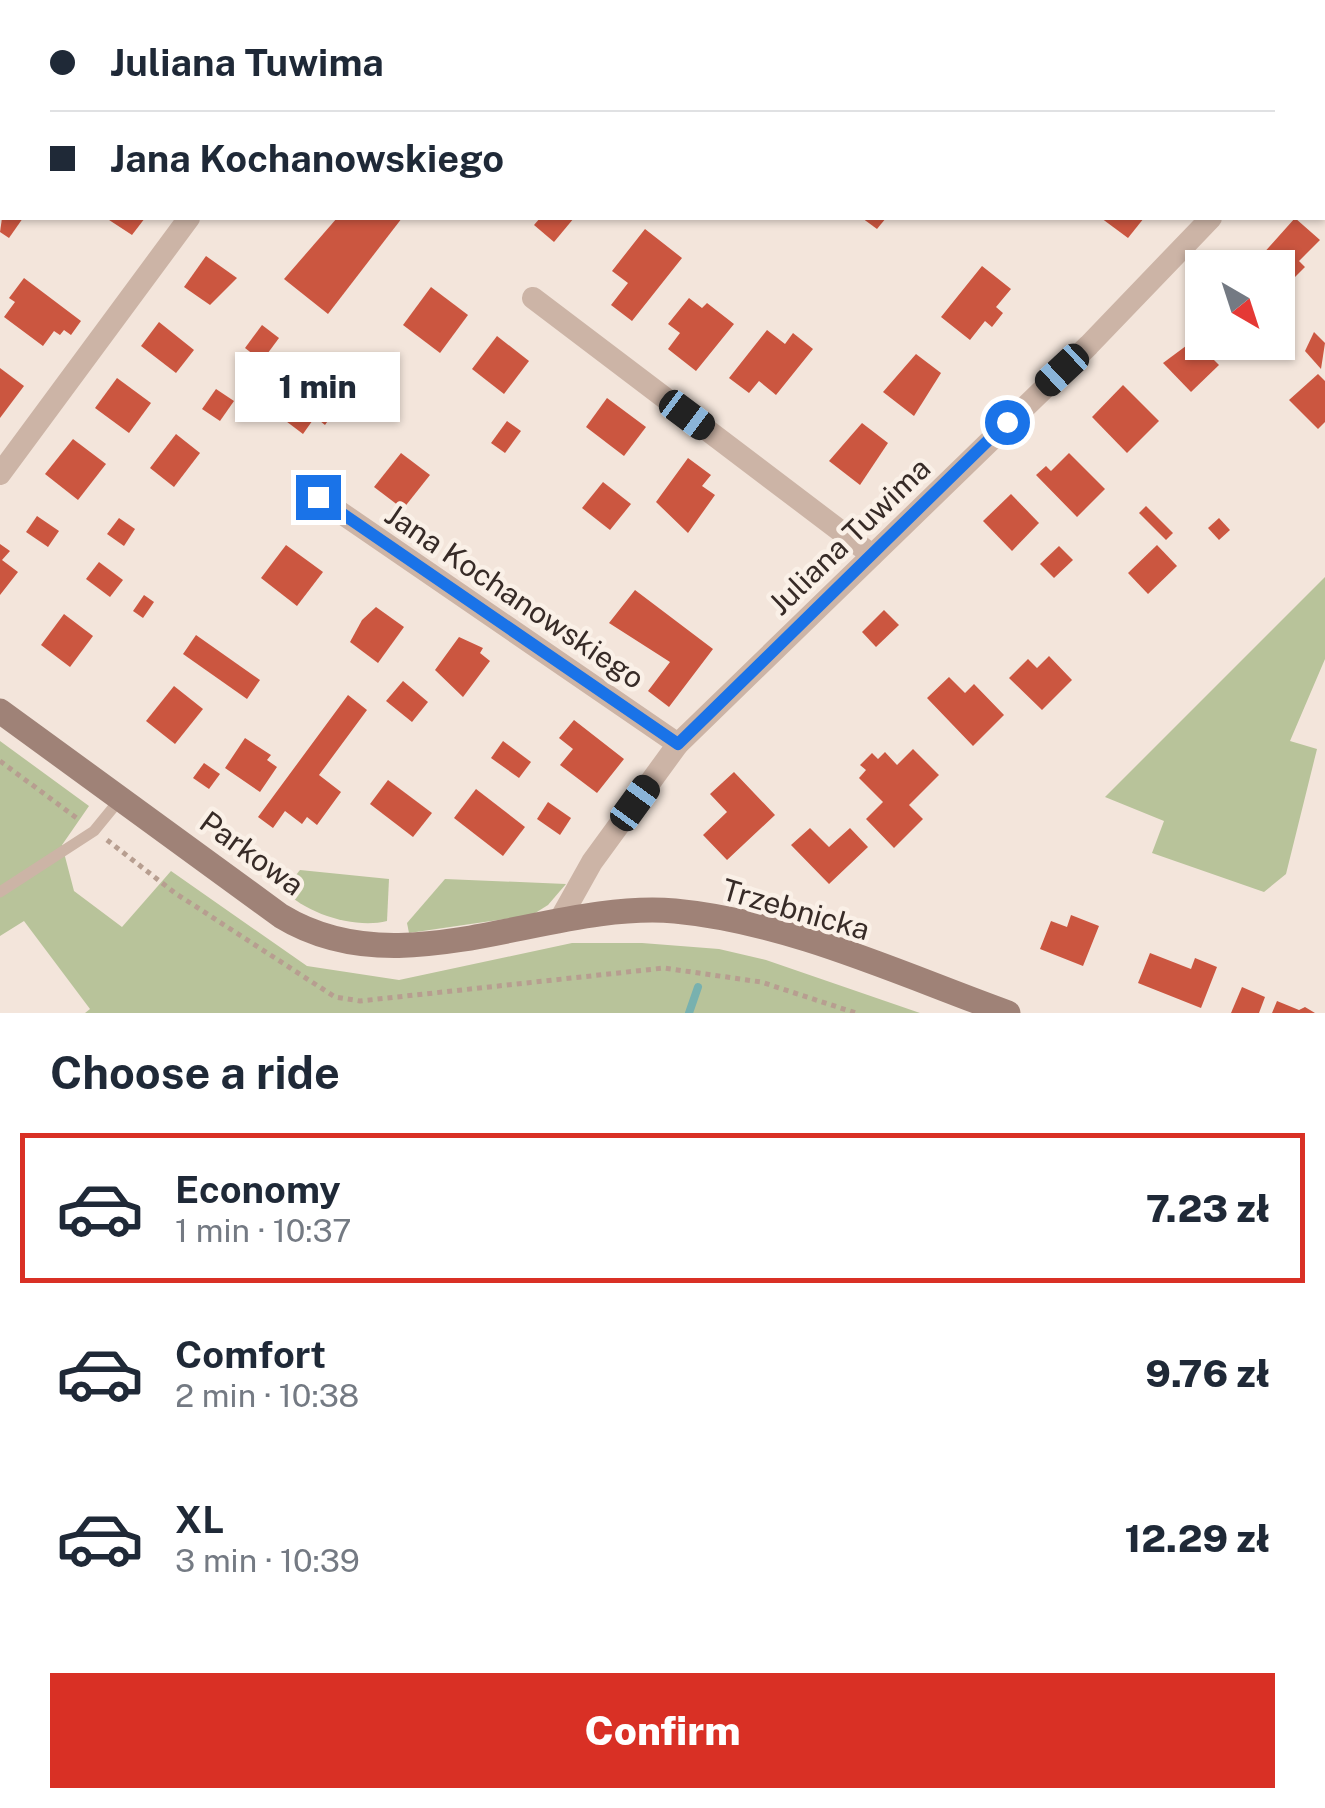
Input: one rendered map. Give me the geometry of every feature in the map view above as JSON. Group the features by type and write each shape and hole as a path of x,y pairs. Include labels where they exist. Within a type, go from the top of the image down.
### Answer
{"street":[{"path":"0,474 188,220"},
{"name":"Juliana Tuwima","path":"558,921 592,862 678,744 1090,344 1209,220"},
{"path":"532,298 872,555"},
{"name":"Jana Kochanowskiego","path":"318,497 678,744"},
{"name":"Parkowa","path":"0,712 281,916 322,936 388,945 501,932"},
{"name":"Trzebnicka","path":"501,932 626,911 674,911 732,920 802,938 1008,1013"}],"lane":[{"path":"0,892 94,831 121,798"}],"path":[{"path":"0,762 83,823"}],"green space":[{"path":"1325,577 1325,659 1290,741 1317,749 1286,874 1264,892 1152,853 1164,821 1105,797"},
{"path":"0,741 89,806 62,845 74,891 122,927 171,871 307,966 399,980 572,943 642,943 719,949 766,960 920,1013 85,1013 90,1009 24,921 0,936"},
{"path":"300,870 389,879 387,921 361,923 332,918 293,899 284,890"},
{"path":"445,879 566,884 548,905 532,915 409,933 407,923"}],"building":[{"path":"2,220 22,220 9,238 0,232"},
{"path":"109,220 143,220 132,235"},
{"path":"335,220 400,220 328,314 284,279"},
{"path":"538,220 572,220 554,242 534,225"},
{"path":"865,220 884,220 877,229"},
{"path":"1104,220 1142,220 1128,238"},
{"path":"1293,220 1320,240 1299,261 1305,267 1295,277 1295,250 1266,250"},
{"path":"645,229 682,258 632,321 611,305 628,283 612,271"},
{"path":"206,256 237,278 210,305 184,287"},
{"path":"982,266 1011,289 996,307 1003,313 992,327 985,321 970,340 941,317"},
{"path":"24,278 81,321 71,335 64,330 60,335 54,331 43,346 4,317 15,302 9,298"},
{"path":"431,287 468,315 440,353 403,325"},
{"path":"689,298 702,308 707,303 734,324 696,371 668,349 680,333 668,324"},
{"path":"159,322 194,350 176,373 141,346"},
{"path":"262,325 279,338 262,361 245,348"},
{"path":"767,330 785,344 793,333 813,349 776,395 759,381 749,393 729,378"},
{"path":"1314,332 1325,343 1321,369 1305,351"},
{"path":"497,336 529,361 504,394 472,369"},
{"path":"1185,347 1185,360 1214,360 1219,365 1191,392 1163,363"},
{"path":"916,354 941,373 914,416 883,392"},
{"path":"307,366 346,395 325,425 315,417 303,434 274,412"},
{"path":"0,368 24,386 0,418"},
{"path":"1318,374 1325,381 1325,422 1318,429 1289,400"},
{"path":"117,378 151,403 129,433 95,408"},
{"path":"1123,385 1159,421 1127,453 1092,417"},
{"path":"216,389 234,401 220,421 202,409"},
{"path":"607,398 646,427 624,456 586,427"},
{"path":"507,421 521,431 505,453 491,443"},
{"path":"862,423 888,443 860,485 829,461"},
{"path":"176,434 200,453 174,487 150,468"},
{"path":"73,439 106,464 78,500 45,474"},
{"path":"401,453 430,475 403,509 374,487"},
{"path":"1069,453 1105,489 1077,517 1036,475 1046,466 1051,471"},
{"path":"688,458 711,475 702,486 715,495 688,533 656,502"},
{"path":"603,482 631,504 610,530 582,508"},
{"path":"1011,494 1039,523 1012,551 983,521"},
{"path":"1146,506 1173,533 1166,540 1139,513"},
{"path":"37,516 59,531 48,547 26,532"},
{"path":"119,518 135,529 124,546 107,534"},
{"path":"1219,518 1230,530 1219,540 1208,528"},
{"path":"0,544 10,551 2,560 18,572 0,595"},
{"path":"286,545 323,572 297,606 261,578"},
{"path":"1157,545 1177,566 1148,594 1128,573"},
{"path":"1059,546 1073,560 1054,578 1040,564"},
{"path":"99,562 123,580 110,597 86,579"},
{"path":"635,590 713,649 669,707 648,691 670,662 609,623"},
{"path":"144,595 154,602 143,618 133,611"},
{"path":"376,607 404,627 378,663 350,642 362,620"},
{"path":"884,610 899,625 876,647 862,632"},
{"path":"64,614 93,636 70,667 41,645"},
{"path":"196,635 260,680 247,699 183,654"},
{"path":"459,637 483,648 480,653 490,661 463,697 435,670"},
{"path":"1049,656 1072,680 1042,710 1009,678 1028,659 1037,668"},
{"path":"949,677 965,693 974,684 1004,715 973,746 927,698"},
{"path":"403,681 428,702 412,722 386,701"},
{"path":"174,686 203,709 175,744 146,721"},
{"path":"348,695 367,710 319,775 341,792 317,825 307,817 302,824 285,811 273,828 258,817"},
{"path":"574,720 624,759 597,793 560,765 573,749 559,738"},
{"path":"245,738 271,755 267,760 277,767 260,792 225,768"},
{"path":"503,741 531,762 519,778 491,758"},
{"path":"913,749 939,775 909,805 923,819 894,848 866,819 883,802 859,778 866,770 860,765 872,753 878,759 885,752 897,765"},
{"path":"204,763 220,774 209,789 193,778"},
{"path":"734,772 775,815 727,860 703,835 727,812 710,794"},
{"path":"388,780 432,813 413,837 370,804"},
{"path":"476,789 525,827 503,856 454,818"},
{"path":"548,802 571,818 560,835 537,819"},
{"path":"810,828 829,847 850,828 868,847 829,884 791,845"},
{"path":"1071,915 1099,926 1083,966 1040,949 1051,921 1067,927"},
{"path":"1150,953 1191,969 1195,958 1217,967 1201,1008 1138,983"},
{"path":"1242,987 1265,997 1259,1013 1231,1013"},
{"path":"1277,1001 1299,1010 1305,1007 1315,1013 1272,1013"}],"waterway":[{"path":"689,1013 698,987"}],"route":[{"path":"318,497 678,744 1007,422"}]}
